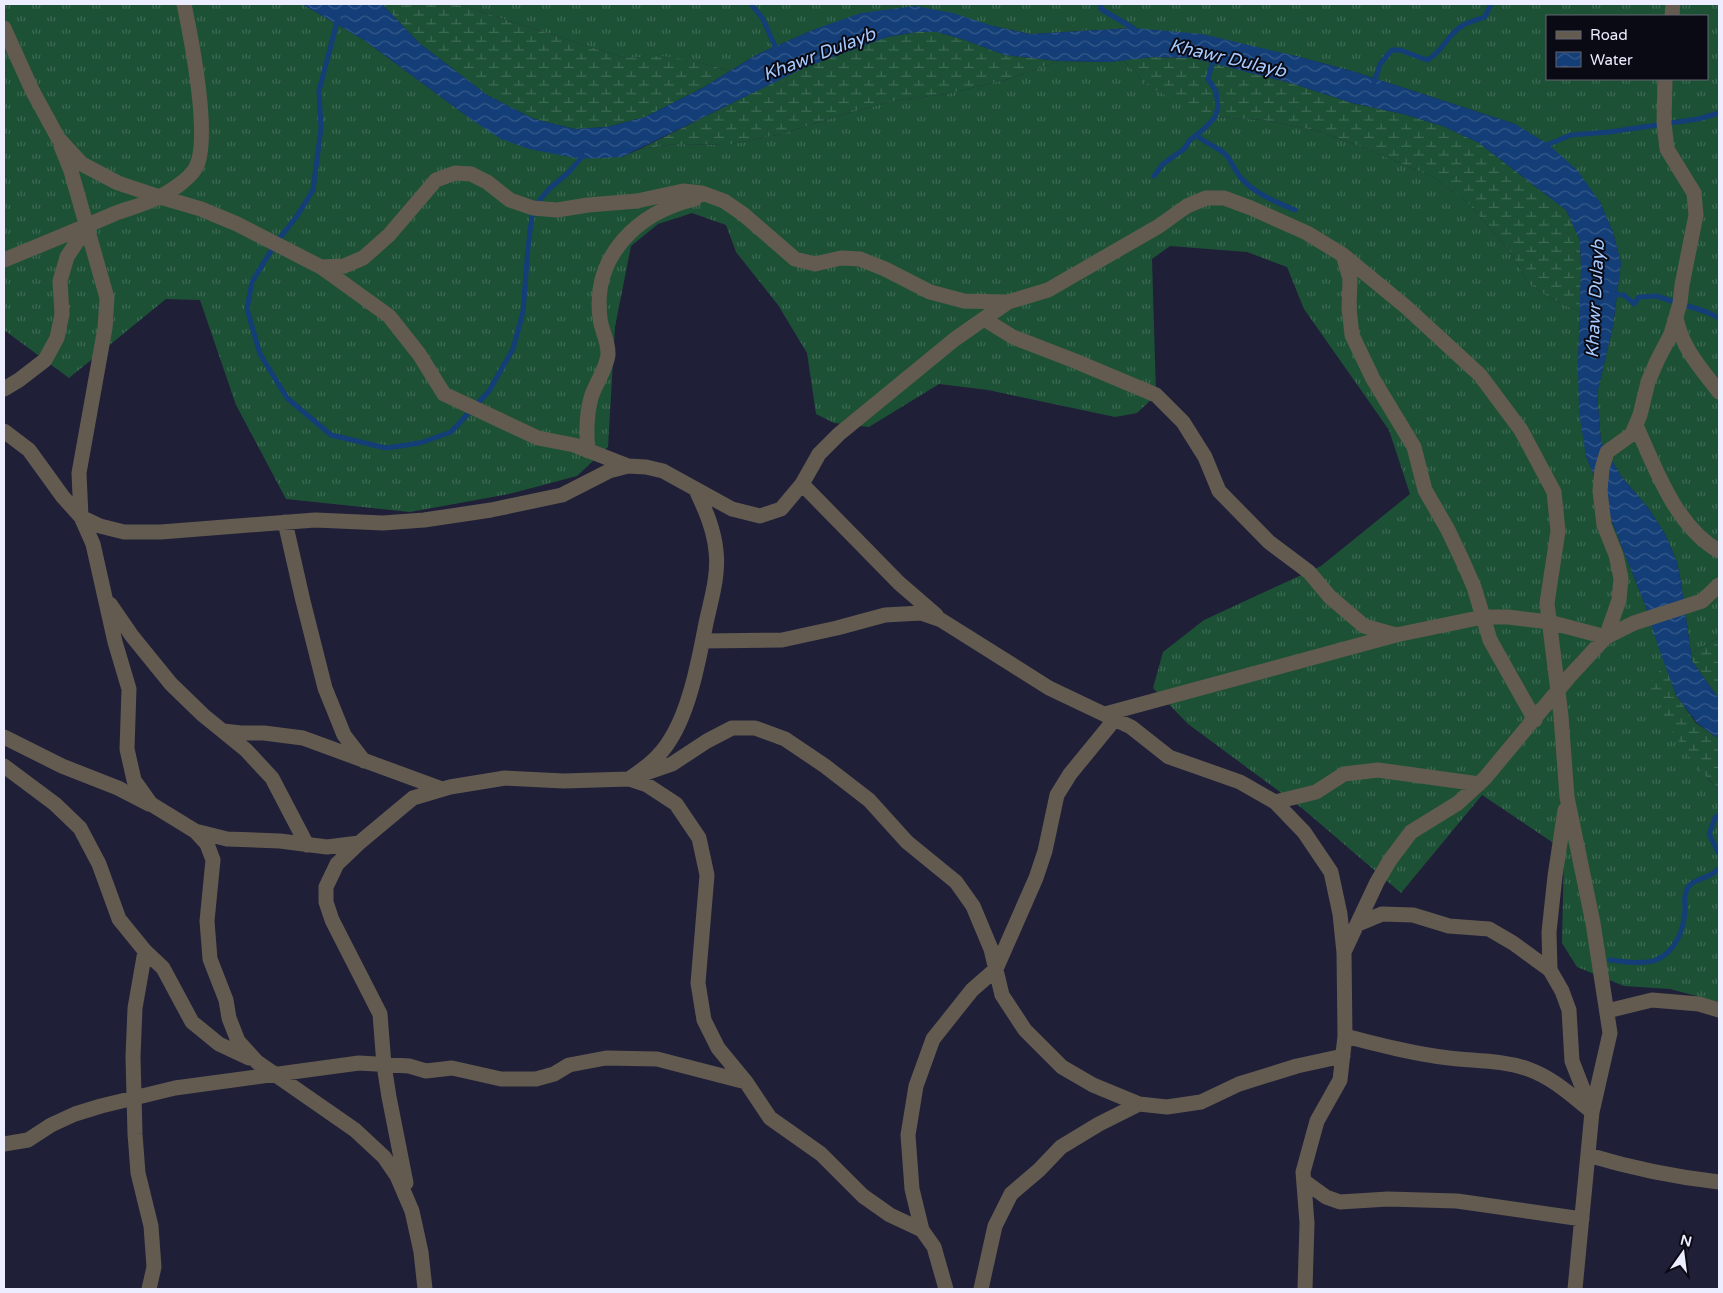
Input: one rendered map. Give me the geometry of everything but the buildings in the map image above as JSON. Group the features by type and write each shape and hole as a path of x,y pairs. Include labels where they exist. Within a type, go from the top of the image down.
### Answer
{"street":[{"path":"4,260 160,197 181,183 195,169 202,146 199,99 192,44 184,4"},
{"path":"4,28 32,90 58,138 71,171 106,298 105,328 78,473 81,517"},
{"path":"1344,953 1377,882 1390,860 1411,832 1458,803 1479,784 1606,637 1619,600 1621,578 1616,554 1604,525 1600,491 1602,469 1607,452 1632,434 1640,415 1648,382 1671,334 1680,303 1696,215 1694,193 1682,170 1667,149 1664,123 1665,80"},
{"path":"58,138 82,164 118,183 201,209 237,224 321,267 389,316 419,354 444,394 538,438 574,445 628,466 646,467 663,472 732,509 760,516 781,509 802,484 818,454 840,434 955,339 1008,302"},
{"path":"321,267 344,266 363,258 388,235 436,180 455,173 471,174 487,182 510,200 533,208 557,210 588,205 637,201 683,191 702,193 724,201 743,214 795,260 815,264 841,258 860,259 885,269 930,292 964,301 1008,302 1048,290 1159,226 1187,206 1206,198 1224,198 1251,208 1306,233 1343,255 1406,307 1480,375 1521,430 1554,492 1558,531 1547,603 1558,692 1567,797 1593,923 1610,1033 1592,1112 1576,1289"},
{"path":"588,451 585,428 591,398 608,355 600,319 600,294 606,266 622,240 643,221 678,203 710,196"},
{"path":"4,389 45,360 57,338 62,314 60,281 67,257 86,226"},
{"path":"1343,255 1350,279 1349,308 1352,335 1373,379 1414,447 1425,490 1448,530 1474,586 1490,640 1535,720"},
{"path":"1676,317 1680,335 1690,355 1719,392"},
{"path":"984,319 1013,337 1156,395 1183,422 1205,456 1219,491 1269,542 1309,572 1330,598 1364,626 1396,635"},
{"path":"1636,424 1648,453 1684,520 1707,544 1719,551"},
{"path":"4,431 29,450 63,497 81,517 93,544 115,642 130,689 127,749 134,780 151,804"},
{"path":"81,517 100,526 124,532 162,532 315,520 383,524 491,510 562,495 609,471 628,466"},
{"path":"802,484 899,583 941,620 1049,688 1131,727 1169,757 1240,782 1275,802 1304,832 1331,872 1340,914 1344,953 1345,1036 1340,1080 1317,1121 1303,1172 1307,1223 1305,1289"},
{"path":"629,779 654,761 671,740 685,709 702,641 716,578 716,551 709,517 696,490"},
{"path":"285,522 325,688 344,735 364,761"},
{"path":"946,1289 934,1247 922,1230 912,1189 908,1135 916,1086 933,1040 972,990 996,969 1036,878 1045,851 1057,795 1110,716 1282,665 1396,635 1484,617 1508,617 1549,622 1606,637 1634,623 1702,601 1719,585"},
{"path":"105,597 132,636 171,684 203,716 246,750 272,778 307,845"},
{"path":"702,641 782,640 885,615 921,613 941,620"},
{"path":"425,1289 420,1252 384,1065 380,1014 332,920 326,902 326,887 337,864 359,843 413,798 442,789 505,778 564,781 629,779 672,764 707,741 732,728 754,728 784,739 825,766 869,800 907,842 956,882 973,906 991,949 1002,995 1025,1030 1062,1067 1093,1085 1139,1104 1167,1107 1201,1102 1239,1084 1297,1066 1343,1056"},
{"path":"221,730 304,738 442,789"},
{"path":"4,737 62,766 118,788 151,804 195,831 207,844 213,860 207,920 210,959 226,1000 229,1018 238,1042 257,1062"},
{"path":"4,766 55,804 80,828 99,864 119,919 145,951 163,968 192,1022 219,1044 257,1062 355,1130 384,1156 397,1176 412,1211"},
{"path":"1275,802 1316,792 1344,774 1378,770 1479,784"},
{"path":"629,779 647,785 676,804 699,838 707,875 698,983 704,1020 718,1048 746,1082 770,1118 821,1154 863,1196 890,1215 922,1230"},
{"path":"1550,970 1549,932 1567,797"},
{"path":"195,831 227,840 280,841 327,847 359,843"},
{"path":"1358,924 1382,914 1413,915 1448,926 1489,929 1513,943 1550,970 1562,991 1569,1010 1572,1061 1592,1112"},
{"path":"145,951 135,1008 133,1057 134,1134 138,1173 150,1226 154,1267 149,1289"},
{"path":"1636,1004 1655,988"},
{"path":"1607,1011 1652,1000 1699,1004 1719,1010"},
{"path":"1345,1036 1398,1050 1450,1058 1488,1061 1528,1069 1555,1082 1592,1112"},
{"path":"4,1144 28,1140 51,1125 75,1114 175,1088 274,1073 359,1063 409,1066 426,1071 452,1068 500,1079 536,1079 554,1074 569,1066 606,1058 657,1059 746,1082"},
{"path":"981,1289 994,1226 1011,1194 1039,1170 1061,1147 1099,1124 1139,1104"},
{"path":"1588,1155 1629,1167 1675,1177 1719,1182"},
{"path":"1304,1181 1326,1197 1340,1202 1388,1200 1457,1201 1582,1219"}],"green space":[{"path":"4,4 302,4 364,40 472,120 622,157 640,149 676,144 728,145 781,134 848,113 899,100 946,94 1009,79 1059,61 1110,62 1123,60 1147,85 1215,117 1263,120 1314,130 1362,147 1433,177 1467,202 1509,250 1529,284 1547,296 1580,312 1578,365 1586,456 1645,605 1666,666 1655,674 1708,779 1719,789 1719,1002 1670,989 1624,986 1577,967 1562,943 1564,850 1482,795 1401,893 1303,809 1188,724 1153,688 1163,652 1204,620 1321,566 1410,494 1389,430 1304,309 1287,267 1247,252 1170,246 1152,259 1156,395 1137,413 1115,417 988,390 939,384 869,427 834,423 816,414 807,353 778,305 736,252 726,225 692,213 658,224 631,246 615,327 608,447 577,476 509,494 410,512 286,499 236,405 200,300 166,299 69,378 4,330"},
{"path":"382,4 457,4 625,58 664,56 702,63 730,71 704,87 645,117 607,127 575,129 534,119 487,95 419,43"},
{"path":"457,4 1719,4 1719,638 1691,653 1677,562 1665,534 1649,509 1621,476 1601,442 1597,394 1613,326 1621,263 1613,232 1600,202 1515,124 1352,71 1296,56 1133,28 1030,34 993,26 815,29 756,55 730,71 702,63 664,57 625,58"},
{"path":"917,32 937,32 1005,55 1059,61 1009,79 946,94 899,100 848,113 781,134 728,145 676,144 640,149 804,67 887,37"},
{"path":"1153,57 1193,58 1291,83 1352,103 1403,114 1443,126 1479,143 1566,210 1580,240 1580,312 1547,296 1529,284 1509,250 1467,202 1433,177 1362,147 1314,130 1263,120 1215,117 1175,101 1147,85 1123,60"},
{"path":"1719,638 1719,699 1692,661 1691,653"},
{"path":"1666,666 1676,695 1696,723 1719,739 1719,789 1697,767 1679,742 1663,715 1650,687 1655,674"}],"water":[{"name":"Khawr Dulayb","path":"302,4 382,4 419,43 487,95 534,119 575,129 607,127 645,117 704,87 756,55 815,29 861,13 915,6 953,13 993,26 1030,34 1133,28 1202,34 1352,71 1515,124 1548,144 1577,170 1600,202 1613,232 1621,263 1613,326 1597,394 1601,442 1621,476 1649,509 1665,534 1677,562 1692,661 1719,699 1719,739 1697,723 1676,695 1645,605 1586,456 1579,412 1580,240 1566,210 1479,143 1443,126 1403,114 1352,103 1291,83 1192,58 1153,57 1110,62 1059,61 1005,55 937,32 917,32 887,37 804,68 622,157 580,159 529,149 501,139 472,120 364,40"}],"waterway":[{"name":"Khawr Dulayb","path":"751,4 763,19 777,51"},
{"path":"1101,4 1101,9 1136,31"},
{"path":"1374,83 1380,64 1392,50 1400,50 1427,60 1462,26 1485,17 1491,4"},
{"path":"338,18 319,91 321,128 313,190 297,216 275,244 252,282 247,309 260,354 287,398 331,435 386,448 420,443 451,432 489,391 513,349 523,312 533,208 549,189 569,172 582,154"},
{"name":"Khawr Dulayb","path":"1154,176 1163,164 1184,149 1190,140 1215,117 1218,107 1216,91 1208,79 1214,57"},
{"path":"1544,146 1571,135 1609,132 1698,119 1719,113"},
{"path":"1196,135 1225,154 1240,176 1253,189 1295,210"},
{"name":"Khawr Dulayb","path":"1611,294 1624,295 1634,304 1639,297 1656,296 1707,312 1719,318"},
{"path":"1719,815 1715,818 1709,834 1719,854"},
{"path":"1610,960 1639,963 1656,960 1664,956 1671,949 1680,934 1685,915 1685,894 1688,888 1693,882 1713,874 1719,868"}]}
